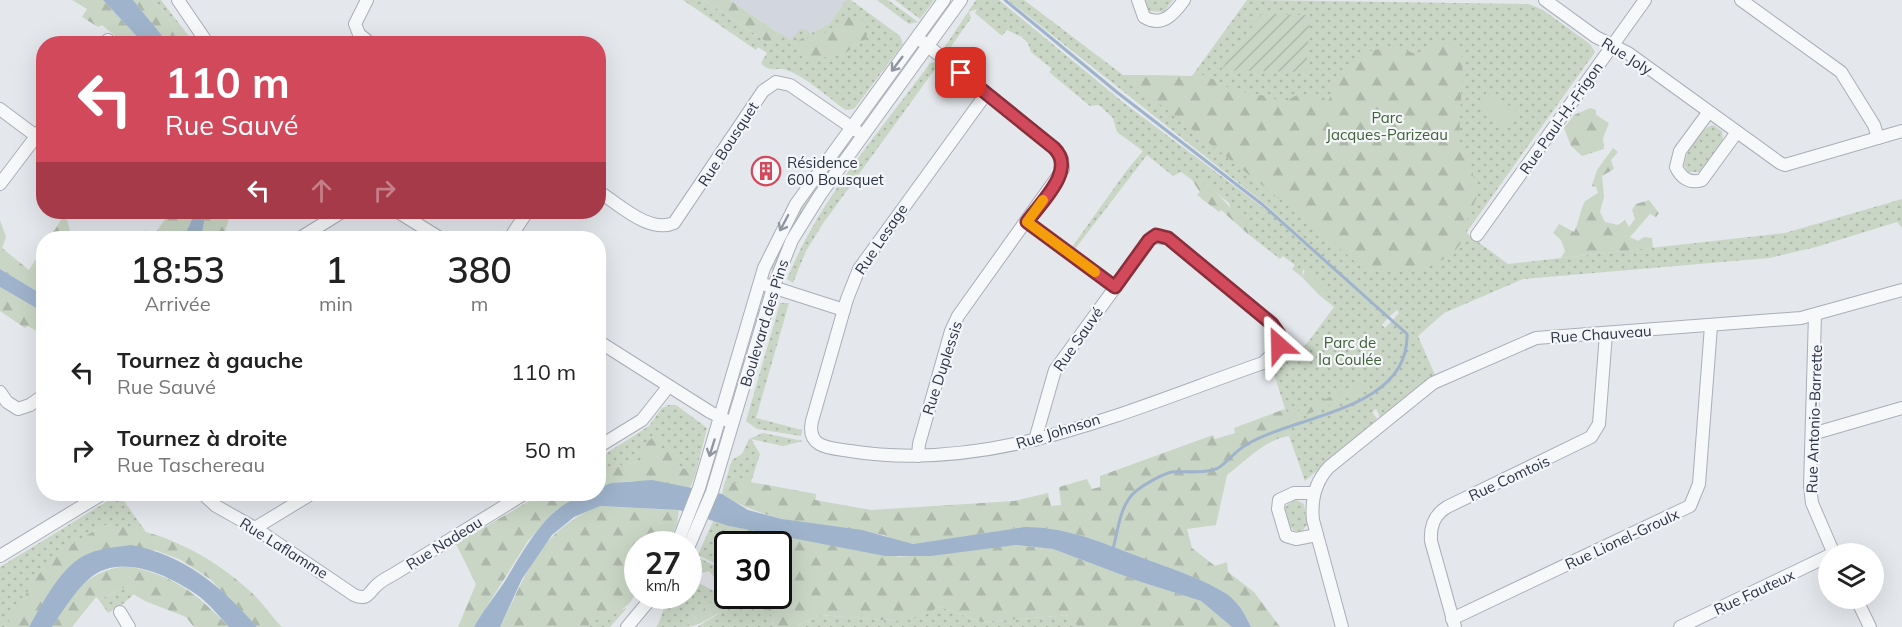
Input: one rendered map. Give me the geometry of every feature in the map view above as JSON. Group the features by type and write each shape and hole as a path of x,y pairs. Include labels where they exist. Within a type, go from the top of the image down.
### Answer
{"street":[{"path":"360,36 355,27 357,16 366,0"},
{"name":"Boulevard des Pins","path":"682,531 721,418 759,283 771,249 787,218 851,126 944,0"},
{"name":"Boulevard des Pins","path":"696,531 712,492 773,288 787,250 801,224 961,0"},
{"path":"1138,0 1144,17 1157,21 1169,18 1184,0"},
{"name":"Rue Joly","path":"1545,0 1785,165 1902,131"},
{"name":"Rue Paul-H.-Frigon","path":"1477,235 1645,0"},
{"path":"1742,0 1846,77 1874,125 1878,138"},
{"path":"185,2 204,36"},
{"path":"917,37 986,94"},
{"name":"Rue Bousquet","path":"606,196 651,225 664,227 674,223 763,91 776,82 790,85 863,135"},
{"name":"Rue Duplessis","path":"918,456 954,324 1063,169 1062,159 1057,151 986,94"},
{"name":"Rue Lesage","path":"812,439 812,421 844,310 864,261 986,94"},
{"path":"0,109 36,132"},
{"path":"1708,113 1678,156 1676,167 1684,179 1693,182 1702,180 1737,132"},
{"path":"0,184 36,141"},
{"path":"311,231 331,219"},
{"path":"410,219 429,231"},
{"path":"1027,222 1115,287"},
{"name":"Rue Sauvé","path":"1035,440 1055,370 1149,240 1156,235 1164,237 1272,324 1279,334"},
{"path":"759,283 844,310"},
{"name":"Rue Chauveau","path":"1314,493 1329,468 1433,383 1536,338 1712,326 1815,315 1902,290"},
{"name":"Rue Antonio-Barrette","path":"1815,315 1810,494 1830,543"},
{"name":"Rue Lionel-Groulx","path":"1453,623 1690,506 1699,484 1712,326"},
{"name":"Rue Johnson","path":"812,439 827,447 870,454 918,456 982,451 1035,440 1263,363 1277,350 1279,334"},
{"name":"Rue Comtois","path":"1453,623 1431,541 1431,530 1436,515 1447,507 1591,437 1599,424 1606,334"},
{"path":"606,346 668,387 721,418 734,423"},
{"path":"606,442 642,420 668,387"},
{"path":"0,392 7,402 18,409 36,401"},
{"path":"1812,434 1902,408"},
{"path":"1317,535 1296,539 1286,536 1277,505 1279,500 1294,493 1314,493 1312,513 1342,627"},
{"path":"0,556 90,501"},
{"name":"Rue Laflamme","path":"211,501 354,595 368,596"},
{"path":"255,528 299,501"},
{"name":"Rue Nadeau","path":"368,596 376,585 513,501"},
{"name":"Rue Fauteux","path":"1680,627 1818,561"},
{"path":"627,627 642,609"},
{"path":"1861,609 1870,627"},
{"path":"120,612 129,627"}],"shaded area":[{"path":"730,0 846,0 830,23 791,41"}],"green space":[{"path":"72,0 103,0 136,36 115,36 102,25 98,27 82,17 87,9"},
{"path":"133,0 152,0 162,9 180,36 162,36"},
{"path":"152,0 161,0 189,36 180,36 162,9"},
{"path":"683,0 704,0 770,44 779,33 791,40 800,29 806,29 810,34 830,23 846,0 851,0 900,36 903,44 854,109 846,110 795,74 787,70 770,69 764,66 761,63 767,53 758,47 756,50","holes":["828,32 866,39 844,54 815,57 804,37 812,41"]},
{"path":"704,0 730,0 779,33 770,44"},
{"path":"877,0 888,0 918,22 909,24"},
{"path":"895,0 934,0 920,19"},
{"name":"Parc Jacques-Parizeau","path":"976,0 999,0 1124,103 1277,218 1388,318 1382,325 1385,328 1399,313 1397,310 1389,317 1265,204 1008,0 1024,0 1123,75 1192,76 1247,0 1529,4 1543,10 1590,44 1595,52 1466,233 1508,264 1785,233 1902,199 1902,228 1897,222 1816,247 1769,258 1523,279 1444,313 1418,336 1435,375 1380,417 1376,409 1372,412 1377,419 1305,481 1289,436 1292,420 1285,409 1272,367 1292,359 1299,345 1305,346 1334,307 1318,294 1325,293 1303,269 1302,277 1292,269 1295,265 1283,256 1280,259 1248,234 1249,228 1232,213 1229,203 1199,179 1192,180 1181,172 1173,176 1147,155 1075,249 1072,247 1143,151 1117,132 1113,118 1099,105 1090,106 1049,72 1052,69 1031,52 1028,43 1022,37 1007,30 1002,36 975,13 977,9 969,12 971,18 948,51 944,48"},
{"path":"1145,0 1173,0 1164,12 1148,11"},
{"path":"1261,14 1310,15 1306,72 1221,70"},
{"path":"848,17 859,17 867,30 866,39 844,54 803,61 798,41 804,37 812,41"},
{"path":"1435,39 1450,44 1463,58 1459,140 1468,155 1478,194 1464,228 1468,234 1449,256 1430,265 1395,272 1363,269 1288,202 1281,200 1123,75 1192,76 1195,73 1207,76 1235,90 1265,96 1282,103 1299,94 1327,102 1338,77 1362,54 1393,48 1409,51 1421,58 1427,45"},
{"path":"935,62 938,65 822,225 806,251 793,283 787,279 800,250 833,194 930,63"},
{"path":"1488,91 1518,112 1506,128 1477,106"},
{"path":"1590,108 1596,110 1596,115 1609,123 1603,138 1604,149 1582,156 1571,146 1564,128 1574,115"},
{"path":"1713,125 1722,131 1723,141 1700,172 1688,172 1684,165 1690,148 1704,130"},
{"path":"848,141 849,145 792,228 773,270 769,269 789,223"},
{"path":"1613,148 1618,152 1611,160 1614,169 1602,176 1604,197 1600,212 1605,222 1618,225 1625,220 1629,227 1635,219 1632,210 1636,204 1649,200 1659,213 1656,217 1650,214 1630,237 1638,241 1644,237 1652,238 1653,248 1561,258 1565,251 1561,240 1553,233 1559,224 1574,232 1585,201 1598,193 1596,187 1592,186 1597,170"},
{"path":"1195,177 1218,194 1250,228 1248,234 1221,210 1219,212 1197,195 1200,192 1192,180"},
{"path":"62,219 67,220 70,231 54,231"},
{"path":"165,219 192,219 187,231 157,231"},
{"path":"205,219 229,219 225,231 202,231"},
{"path":"0,220 6,237 2,248 29,270 36,259 36,291 0,269"},
{"path":"1306,268 1324,284 1325,293 1318,294 1302,277"},
{"path":"0,287 36,308 36,331 28,326 25,328 0,311"},
{"path":"780,303 789,303 756,418 802,430 801,436 757,429 746,421"},
{"path":"1364,382 1368,386 1341,401 1292,420 1289,436 1264,446 1227,475 1216,525 1187,529 1192,548 1215,566 1227,562 1228,572 1254,592 1280,627 1251,627 1238,605 1231,597 1218,589 1180,572 1073,533 1024,527 914,544 896,541 884,535 779,518 740,504 722,494 724,485 745,481 816,494 815,500 871,510 1014,501 1048,493 1051,506 1061,505 1059,487 1087,479 1092,489 1100,487 1100,476 1213,435 1215,439 1235,433 1234,428 1285,409 1289,415"},
{"path":"668,405 676,405 707,428 695,476 686,469 678,467 665,450 658,449 657,444 641,461 606,468 606,454 649,426 661,409"},
{"path":"763,433 803,441 783,446 751,439 760,454 751,482 724,485 732,460 742,454 749,439"},
{"path":"655,436 659,438 658,449 670,448 675,451 678,467 686,469 695,476 690,488 656,482 633,481 606,485 606,468 641,461 643,445"},
{"path":"1296,500 1304,504 1307,525 1302,531 1295,531 1290,527 1285,508"},
{"path":"108,501 124,501 146,532 104,525 5,627 0,627 0,567"},
{"path":"529,501 572,501 557,509 528,541 474,627 458,627 476,584 456,544"},
{"path":"599,506 679,510 674,531 624,531 624,607 621,610 591,620 589,627 500,627 537,556 548,541 578,516"},
{"path":"714,519 729,526 730,531 714,531 714,563 702,557 702,546"},
{"path":"104,525 124,527 164,538 202,556 252,593 282,627 257,627 210,579 181,560 155,550 69,568 50,592 29,627 5,627 39,574 64,549"},
{"path":"729,526 757,531 730,531"},
{"path":"792,537 900,557 1016,545 1053,549 1138,581 1201,601 1232,627 1078,627 1070,615 982,622 938,606 923,617 895,621 820,615 794,627 773,627 772,616 766,609 792,609"},
{"path":"702,559 714,565 714,577 709,571 702,573"},
{"path":"126,566 158,575 183,587 206,604 229,627 194,627 186,617 145,601 123,588 99,600 96,597 72,627 52,627 74,595 90,579 111,569"},
{"path":"702,585 714,591 714,600 685,627 656,627 664,609 702,609"},
{"path":"123,588 134,594 108,613 99,600"},
{"path":"714,600 714,609 727,609 700,624 685,627"},
{"path":"938,606 982,622 1071,615 1078,627 794,627 820,615 895,621"},
{"path":"626,609 610,627 589,627 591,620"},
{"path":"726,609 766,609 772,616 773,627 697,627"}],"water":[{"path":"103,0 133,0 162,36 136,36"},
{"path":"192,219 205,219 202,231 187,231"},
{"path":"0,269 36,291 36,308 0,287"},
{"path":"652,480 722,494 748,510 782,519 862,530 913,544 1024,527 1073,533 1180,572 1218,589 1231,597 1238,605 1251,627 1232,627 1201,601 1138,581 1053,549 1016,545 931,556 885,556 792,538 792,531 755,531 729,526 679,510 600,506 574,517 552,535 522,579 500,627 474,627 542,525 571,501 606,501 606,485"},
{"path":"131,545 169,556 201,575 230,599 257,627 229,627 204,600 175,581 145,570 115,567 101,571 89,579 52,627 29,627 54,585 71,565 95,551"}],"waterway":[{"path":"1005,0 1118,93 1263,205 1407,334 1403,360 1389,380 1370,395 1242,447 1218,468 1202,472 1172,472 1140,488 1126,503 1113,549"}],"slow traffic":[{"path":"1043,200 1027,222 1095,272"}],"place":[{"name":"Résidence 600 Bousquet","path":"766,171"}],"route":[{"path":"961,73 1060,154 1063,163 1062,173 1027,222 1115,287 1152,237 1156,235 1168,238 1272,324 1279,334 1279,345"}],"park label":[{"name":"Parc de la Coulée","path":"1350,350"}]}
